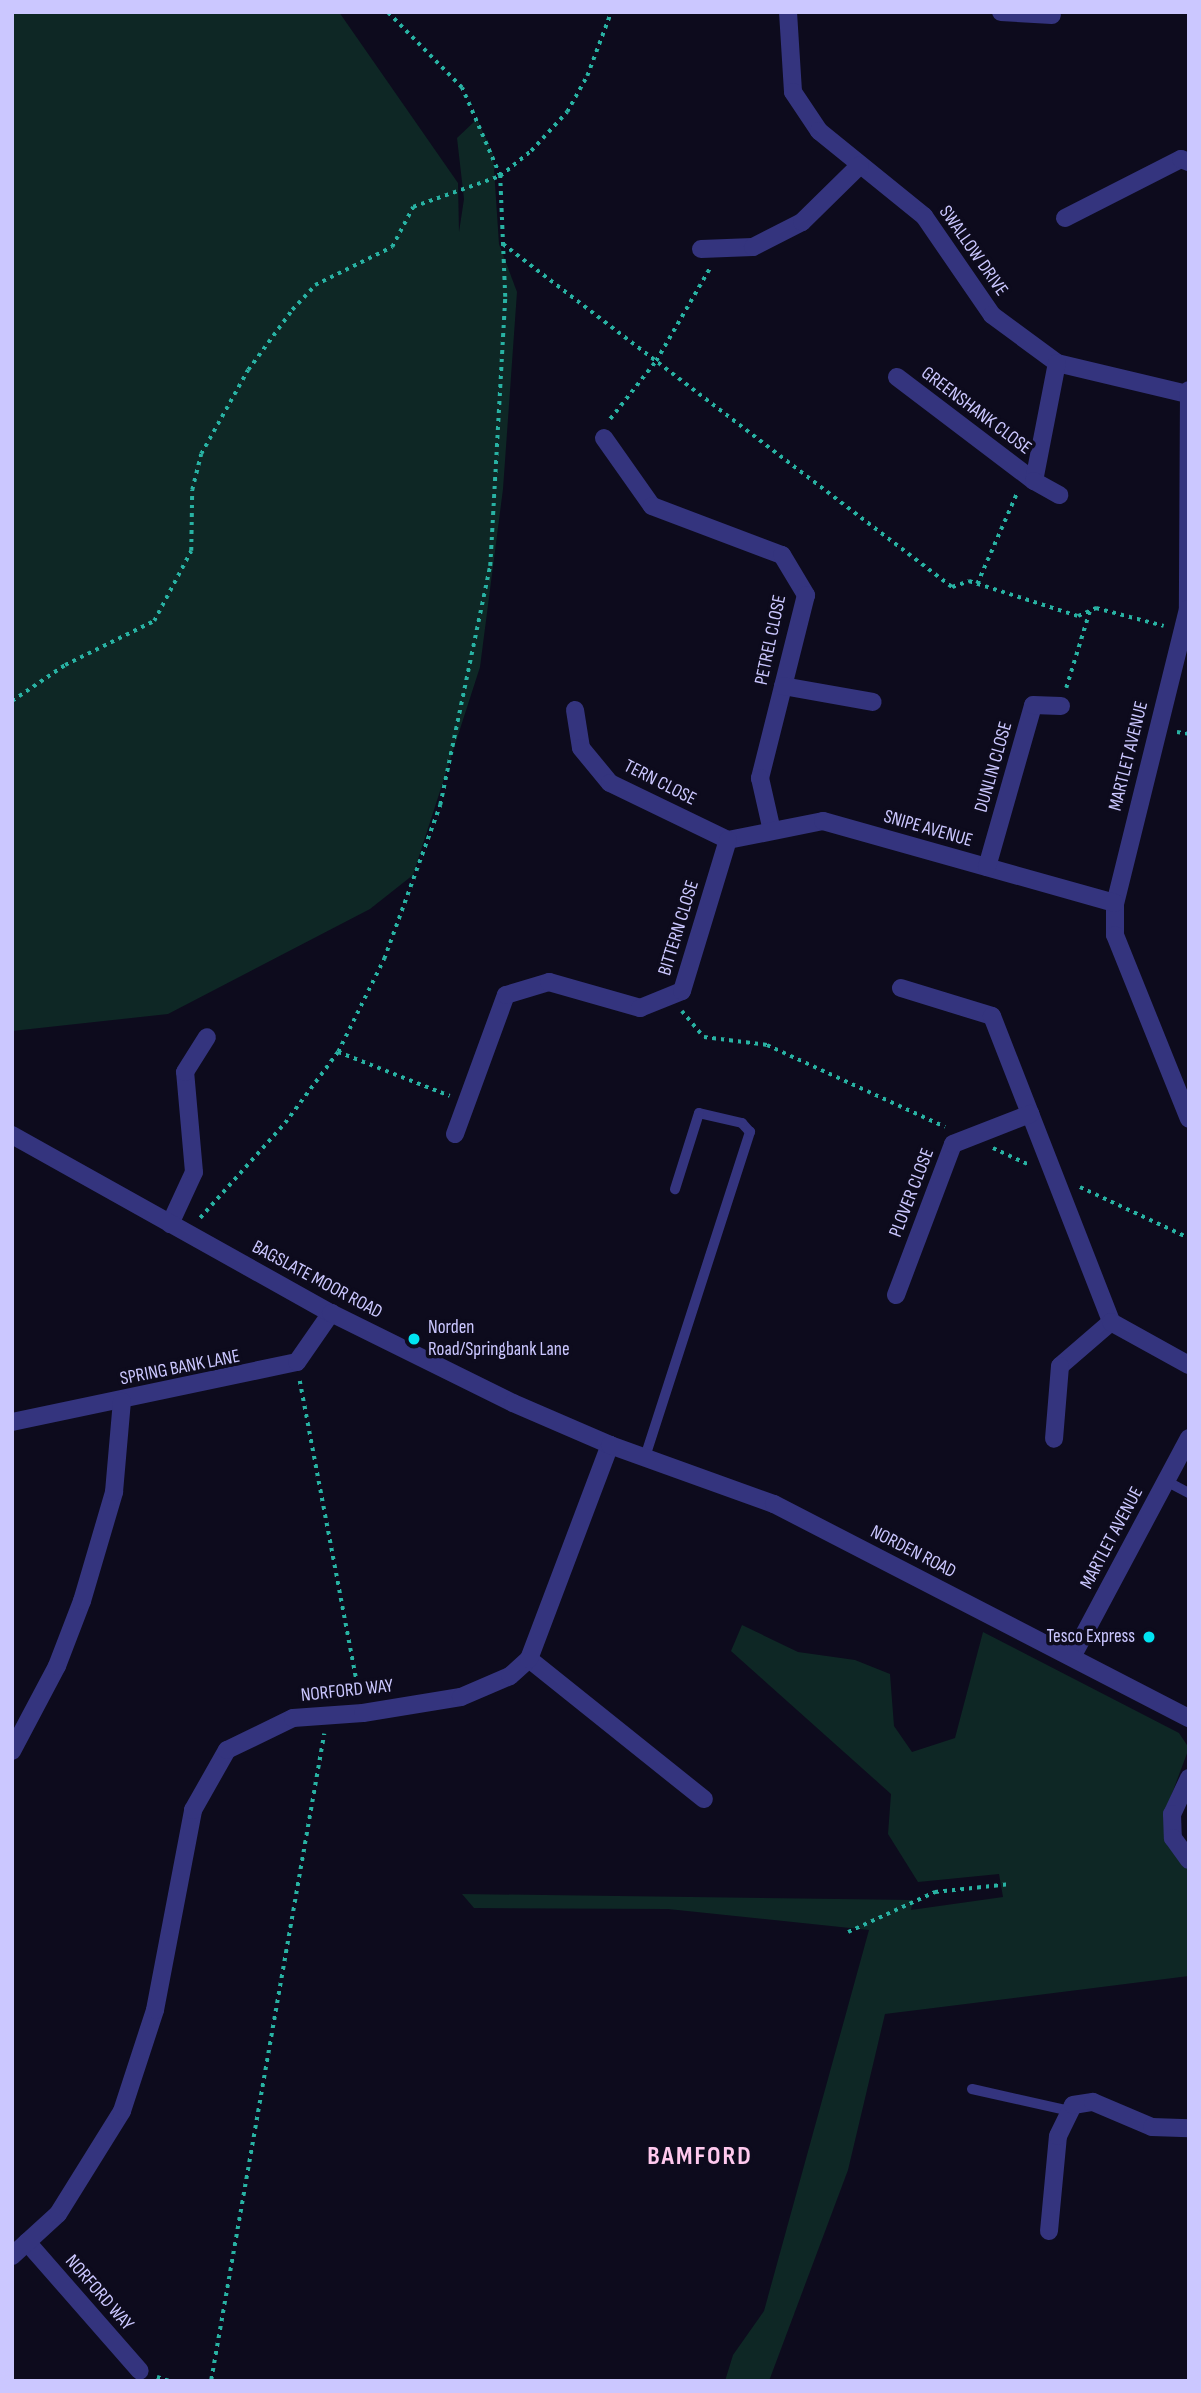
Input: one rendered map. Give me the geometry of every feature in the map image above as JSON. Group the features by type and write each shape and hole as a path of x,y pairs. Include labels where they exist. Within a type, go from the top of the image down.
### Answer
{"street":[{"name":"SWALLOW DRIVE","path":"788,12 793,92 819,131 923,216 992,315 1057,363 1188,392"},
{"path":"1002,12 1052,15"},
{"path":"1065,218 1181,159 1189,162"},
{"path":"701,249 753,247 802,222 860,165"},
{"name":"GREENSHANK CLOSE","path":"897,377 1030,478 1057,363"},
{"name":"MARTLET AVENUE","path":"1188,392 1188,609 1115,903 1115,935 1184,1094 1189,1119"},
{"name":"PETREL CLOSE","path":"604,438 652,506 782,555 806,596 760,778 772,831"},
{"path":"1030,478 1059,495"},
{"path":"783,686 873,702"},
{"name":"DUNLIN CLOSE","path":"987,867 1033,705 1061,706"},
{"name":"TERN CLOSE","path":"575,710 581,748 610,783 729,840"},
{"name":"SNIPE AVENUE","path":"729,840 823,821 1115,903"},
{"name":"BITTERN CLOSE","path":"455,1134 506,995 549,982 640,1008 682,991 729,840"},
{"path":"901,988 992,1016 1111,1322 1189,1365"},
{"path":"170,1224 194,1172 185,1072 207,1037"},
{"name":"PLOVER CLOSE","path":"896,1295 953,1144 1030,1114"},
{"name":"BAGSLATE MOOR ROAD","path":"12,1135 331,1313 513,1403 610,1445"},
{"path":"297,1362 331,1313"},
{"path":"1054,1439 1060,1366 1111,1322"},
{"name":"SPRING BANK LANE","path":"12,1422 122,1401 297,1362"},
{"path":"12,1751 57,1666 82,1601 114,1492 122,1401"},
{"name":"MARTLET AVENUE","path":"1072,1657 1189,1438"},
{"path":"610,1445 529,1659 704,1799"},
{"name":"NORDEN ROAD","path":"610,1445 774,1504 1189,1718"},
{"name":"NORFORD WAY","path":"12,2256 58,2214 122,2111 155,2010 193,1810 227,1749 293,1718 328,1713 363,1713 491,1687 529,1659"},
{"path":"1189,1777 1172,1814 1173,1838 1189,1860"},
{"path":"1049,2231 1058,2137 1073,2105 1093,2102 1152,2127 1189,2128"},
{"name":"NORFORD WAY","path":"27,2242 141,2376"}],"lane":[{"path":"645,1457 750,1132 741,1123 699,1113 675,1189"},
{"path":"1166,1481 1189,1493"},
{"path":"972,2089 1070,2110"}],"path":[{"path":"187,1232 285,1123 338,1052 384,959 440,806 490,566 505,297 500,176 462,88 387,12"},
{"path":"12,701 65,665 154,621 191,551 192,490 201,454 248,370 315,285 392,247 412,207 500,176 567,112 587,76 611,12"},
{"path":"503,244 952,587 978,584 1078,616 1090,610 1182,631"},
{"path":"604,438 608,422 656,361 721,248"},
{"path":"978,584 1030,478"},
{"path":"1061,706 1090,610"},
{"path":"669,996 704,1037 768,1045 1189,1238"},
{"path":"338,1052 466,1103"},
{"path":"297,1362 363,1713"},
{"path":"211,2381 328,1713"},
{"path":"848,1932 935,1892 1010,1884"}],"green space":[{"path":"12,12 339,12 458,183 459,232 464,199 457,138 477,119 493,154 499,244 517,292 503,489 480,667 413,875 370,909 168,1014 12,1031"},
{"path":"742,1625 798,1652 855,1660 890,1674 894,1726 912,1752 955,1738 983,1632 1179,1733 1189,1748 1164,1815 1175,1855 1189,1869 1189,1976 885,2014 848,2170 769,2381 725,2381 733,2355 764,2311 869,1930 668,1909 474,1908 462,1894 913,1900 911,1910 1003,1897 999,1874 918,1882 888,1834 891,1794 731,1651"}],"place":[{"name":"Norden Road/Springbank Lane","path":"414,1339"},
{"name":"Tesco Express","path":"1149,1637"}],"district":[{"name":"BAMFORD","path":"700,2157"}]}
